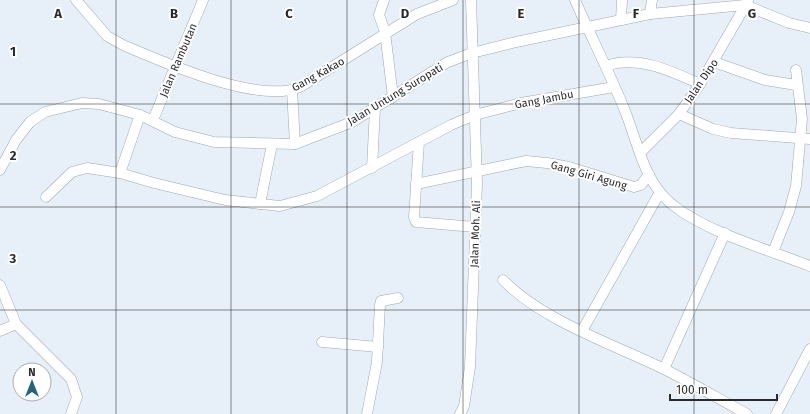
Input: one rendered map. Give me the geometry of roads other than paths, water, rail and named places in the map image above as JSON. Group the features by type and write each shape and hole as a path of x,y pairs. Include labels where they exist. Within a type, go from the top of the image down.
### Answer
{"street":[{"name":"Gang Kakao","path":"76,0 107,36 123,45 226,83 253,90 269,92 292,90 331,69 386,32 417,14 452,0"},
{"name":"Jalan Rambutan","path":"153,120 203,0"},
{"path":"384,0 380,15 386,32 393,97"},
{"name":"Jalan Moh. Ali","path":"460,414 464,406 470,367 475,227 476,171 471,0"},
{"path":"575,0 625,110 649,174 660,192 674,206 688,215 725,233 810,266"},
{"path":"621,20 622,0"},
{"path":"650,14 652,0"},
{"path":"747,3 789,23 810,28"},
{"name":"Jalan Untung Suropati","path":"0,170 23,129 46,112 82,103 99,104 140,115 175,132 214,142 295,144 352,122 448,62 472,53 587,26 650,14 747,3"},
{"name":"Jalan Dipo","path":"640,153 679,114 714,62 747,3"},
{"path":"714,62 765,80 796,86"},
{"path":"606,66 616,63 657,66 700,84"},
{"path":"773,252 789,212 806,138 796,86 796,70"},
{"name":"Gang Jambu","path":"46,197 72,172 78,169 86,168 120,173 154,184 225,200 280,206 296,203 317,196 419,142 475,115 521,103 614,87"},
{"path":"292,90 295,144"},
{"path":"372,168 375,108"},
{"path":"679,114 713,129 731,133 806,138"},
{"path":"120,173 140,115"},
{"path":"419,142 414,216 416,222 475,227"},
{"path":"260,204 272,144"},
{"name":"Gang Giri Agung","path":"476,171 526,162 547,163 634,187 641,184 649,174"},
{"path":"416,184 476,171"},
{"path":"582,331 660,192"},
{"path":"664,370 725,233"},
{"path":"503,280 529,302 582,331 664,370 747,414"},
{"path":"0,284 16,324 71,379 77,397 71,414"},
{"path":"367,414 375,378 381,301 398,298"},
{"path":"0,331 16,324"},
{"path":"322,342 378,347"},
{"path":"776,414 810,349"}]}
